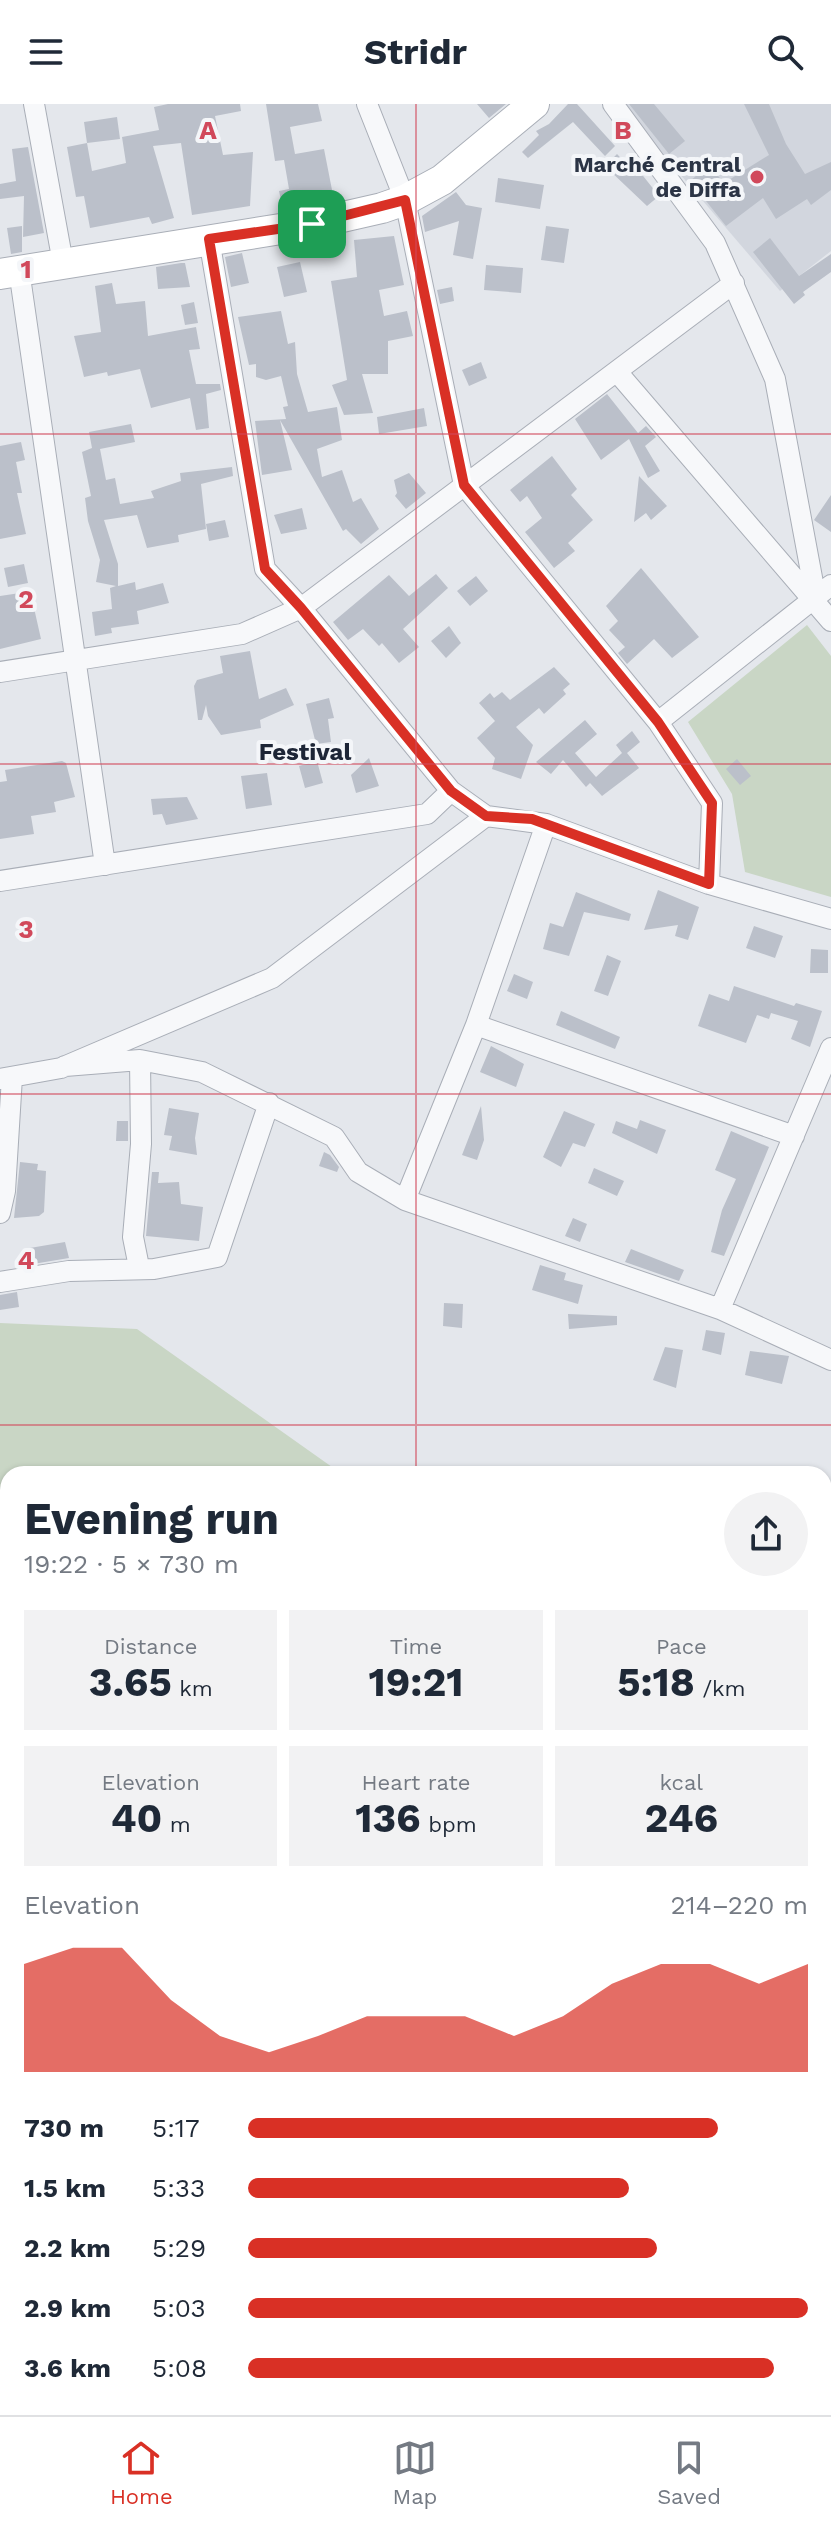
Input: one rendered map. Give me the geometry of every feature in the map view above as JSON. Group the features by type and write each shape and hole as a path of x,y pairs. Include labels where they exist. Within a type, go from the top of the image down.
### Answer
{"street":[{"path":"34,104 63,263"},
{"path":"367,104 405,200 464,485 658,722 712,803 709,884"},
{"path":"105,865 76,658 9,272 312,224 405,200 442,180 534,104"},
{"path":"613,104 715,243 775,379 831,621"},
{"path":"209,239 265,569 301,608 451,791 486,816 546,824 709,884 831,919"},
{"path":"0,672 242,634 301,608 734,283"},
{"path":"618,373 823,592"},
{"path":"658,722 823,592"},
{"path":"0,881 427,814 451,791"},
{"path":"65,1066 272,978 486,816"},
{"path":"405,1200 476,1025 546,824"},
{"path":"476,1025 794,1136"},
{"path":"720,1309 831,1048"},
{"path":"139,1267 133,1237 141,1144 140,1060"},
{"path":"0,1213 5,1191 6,1078 65,1066 140,1060 202,1072 334,1137 358,1172 405,1200 720,1309 831,1360"},
{"path":"0,1282 69,1271 154,1269 217,1257 269,1103"}],"shaded area":[{"name":"Marché Central de Diffa","path":"620,104 831,104 831,251 780,291"}],"green space":[{"path":"807,625 831,656 831,897 745,872 732,794 688,722"},
{"path":"0,1323 137,1329 331,1466 0,1466"}],"building":[{"path":"168,104 240,104 241,111 215,116 223,155 253,152 250,206 192,215 181,143 153,146 174,218 152,224 149,217 90,228 84,196 76,197 67,147 87,143 92,171 126,163 122,137 159,130 154,107"},
{"path":"266,104 318,104 322,121 290,127 295,154 324,149 333,195 282,205 279,191 289,189 284,160 275,161"},
{"path":"477,104 506,104 489,118"},
{"path":"568,104 577,104 615,146 605,156 573,122 528,158 522,152 539,135 536,131 549,124"},
{"path":"629,104 654,104 685,141 669,154"},
{"path":"744,104 769,104 786,144 805,174 831,162 831,190 811,205 807,199 776,219 763,198 726,226 690,181 709,165 724,183 769,155"},
{"path":"117,117 120,139 87,143 84,122"},
{"path":"28,147 44,233 23,237 24,196 0,199 0,184 16,181 12,149"},
{"path":"617,154 633,171 636,167 659,196 647,206 608,169 608,163"},
{"path":"498,178 544,185 540,209 495,202"},
{"path":"456,192 466,205 482,208 473,259 453,255 459,221 425,232 422,216"},
{"path":"22,226 22,252 11,254 7,228"},
{"path":"546,226 569,229 564,263 541,260"},
{"path":"394,236 404,285 379,290 384,316 407,311 413,336 388,341 388,374 362,374 373,413 344,415 332,385 347,380 331,281 357,277 354,240"},
{"path":"770,238 799,276 831,254 831,272 803,292 805,295 794,304 753,252"},
{"path":"242,253 249,283 231,287 225,257"},
{"path":"300,262 307,292 284,297 277,267"},
{"path":"185,263 190,287 158,289 156,267"},
{"path":"486,265 523,268 521,293 484,290"},
{"path":"112,283 116,304 145,301 148,336 196,327 200,349 189,350 196,384 220,384 221,390 206,394 209,428 196,430 190,398 151,408 140,369 108,376 107,372 84,377 74,336 101,332 95,286"},
{"path":"452,287 454,301 440,304 437,290"},
{"path":"194,302 198,323 185,325 181,305"},
{"path":"281,311 288,344 295,342 297,374 308,412 337,407 342,440 317,449 322,477 342,470 353,502 361,498 379,529 361,544 346,529 343,531 280,420 292,470 262,475 255,421 286,419 283,407 288,406 281,376 266,380 256,377 256,364 249,365 238,317"},
{"path":"481,362 487,378 469,386 462,370"},
{"path":"607,394 638,433 646,426 656,437 645,446 660,471 648,478 629,439 601,460 575,419"},
{"path":"424,408 427,426 379,434 377,417"},
{"path":"131,424 135,442 100,449 106,480 115,478 120,504 154,498 151,491 181,481 180,473 232,467 233,476 201,484 206,529 178,535 179,542 147,548 137,515 104,520 118,564 118,586 135,582 136,590 163,583 169,603 137,611 139,624 111,628 112,633 95,636 92,612 112,609 110,588 116,586 96,582 100,560 88,521 85,498 91,496 82,452 92,448 89,432"},
{"path":"21,442 25,460 16,462 22,493 17,493 26,534 0,539 0,446"},
{"path":"552,456 577,489 571,495 593,520 568,543 575,551 554,568 525,532 542,518 527,496 520,502 510,490"},
{"path":"409,473 426,493 406,509 395,496 394,480"},
{"path":"639,476 667,506 651,520 646,513 634,522"},
{"path":"831,495 831,532 814,520"},
{"path":"302,508 307,529 281,534 274,515"},
{"path":"225,520 229,537 209,541 206,524"},
{"path":"24,564 28,583 8,587 4,568"},
{"path":"641,568 699,637 672,658 654,639 627,664 618,653 625,647 609,630 618,621 606,606"},
{"path":"436,574 448,588 403,629 419,647 399,663 382,643 379,646 363,629 348,640 333,622 389,575 409,596"},
{"path":"476,576 488,591 470,606 457,591"},
{"path":"20,593 23,611 34,608 41,639 0,649 0,596"},
{"path":"449,626 461,643 446,658 431,641"},
{"path":"250,651 259,699 286,688 294,705 260,720 261,728 221,735 208,716 206,705 202,720 198,720 194,686 197,680 223,673 220,656"},
{"path":"554,667 570,684 563,690 566,694 544,714 539,708 516,727 533,745 521,779 492,769 495,758 477,738 495,721 479,703 490,693 494,698 502,692 510,700"},
{"path":"329,698 334,718 328,719 331,742 316,744 306,704"},
{"path":"585,720 597,734 575,753 596,777 622,753 616,745 632,731 640,742 627,753 639,768 602,796 590,783 586,787 563,760 551,774 536,762"},
{"path":"369,758 379,786 356,793 351,775"},
{"path":"737,759 751,776 740,785 726,769"},
{"path":"62,761 66,763 75,797 54,802 56,812 31,816 34,834 0,839 0,782 7,781 5,770"},
{"path":"317,761 323,783 305,788 299,766"},
{"path":"267,773 272,805 246,809 241,776"},
{"path":"187,797 198,819 166,825 162,814 153,815 151,799"},
{"path":"658,890 699,907 688,940 675,936 678,925 644,930"},
{"path":"576,892 631,914 629,921 584,912 569,956 543,949 550,923 563,927"},
{"path":"754,926 783,936 775,958 746,948"},
{"path":"811,949 828,950 828,973 810,973"},
{"path":"607,955 621,961 608,996 594,991"},
{"path":"514,974 533,982 527,999 507,991"},
{"path":"734,986 794,1006 796,1003 822,1011 810,1047 791,1039 798,1021 771,1013 769,1019 757,1015 746,1043 698,1026 709,994 729,1001"},
{"path":"561,1011 620,1037 615,1049 556,1025"},
{"path":"491,1046 524,1064 516,1087 480,1072"},
{"path":"481,1106 484,1140 477,1160 462,1155"},
{"path":"169,1108 199,1113 195,1138 197,1155 169,1150 172,1136 164,1135"},
{"path":"564,1111 595,1124 585,1147 573,1143 561,1167 543,1157"},
{"path":"640,1120 666,1130 657,1154 612,1133 616,1121 637,1129"},
{"path":"117,1121 128,1121 128,1141 116,1141"},
{"path":"731,1131 769,1147 724,1256 711,1252 722,1210 736,1179 715,1170"},
{"path":"324,1152 339,1167 337,1172 319,1166"},
{"path":"20,1162 38,1164 37,1170 46,1171 44,1212 39,1216 14,1218"},
{"path":"594,1168 624,1181 617,1196 588,1183"},
{"path":"152,1172 159,1172 158,1183 179,1182 181,1204 203,1207 199,1241 146,1236"},
{"path":"573,1218 587,1224 580,1242 565,1236"},
{"path":"65,1242 69,1258 33,1264 30,1248"},
{"path":"631,1249 684,1270 679,1281 625,1262"},
{"path":"540,1265 566,1273 564,1280 583,1285 578,1304 532,1290"},
{"path":"17,1292 19,1307 0,1310 0,1295"},
{"path":"444,1303 463,1304 462,1328 443,1326"},
{"path":"568,1314 617,1316 617,1325 569,1329"},
{"path":"706,1330 725,1333 721,1355 702,1350"},
{"path":"665,1347 683,1350 676,1388 653,1380"},
{"path":"750,1351 789,1356 782,1384 745,1375"}],"place":[{"name":"Marché Central de Diffa","path":"757,177"}],"district":[{"name":"Festival","path":"305,752"}],"route":[{"path":"405,200 464,485 658,722 712,803 709,884 532,819 486,816 451,791 301,608 265,569 209,239 312,224 405,200"}]}
